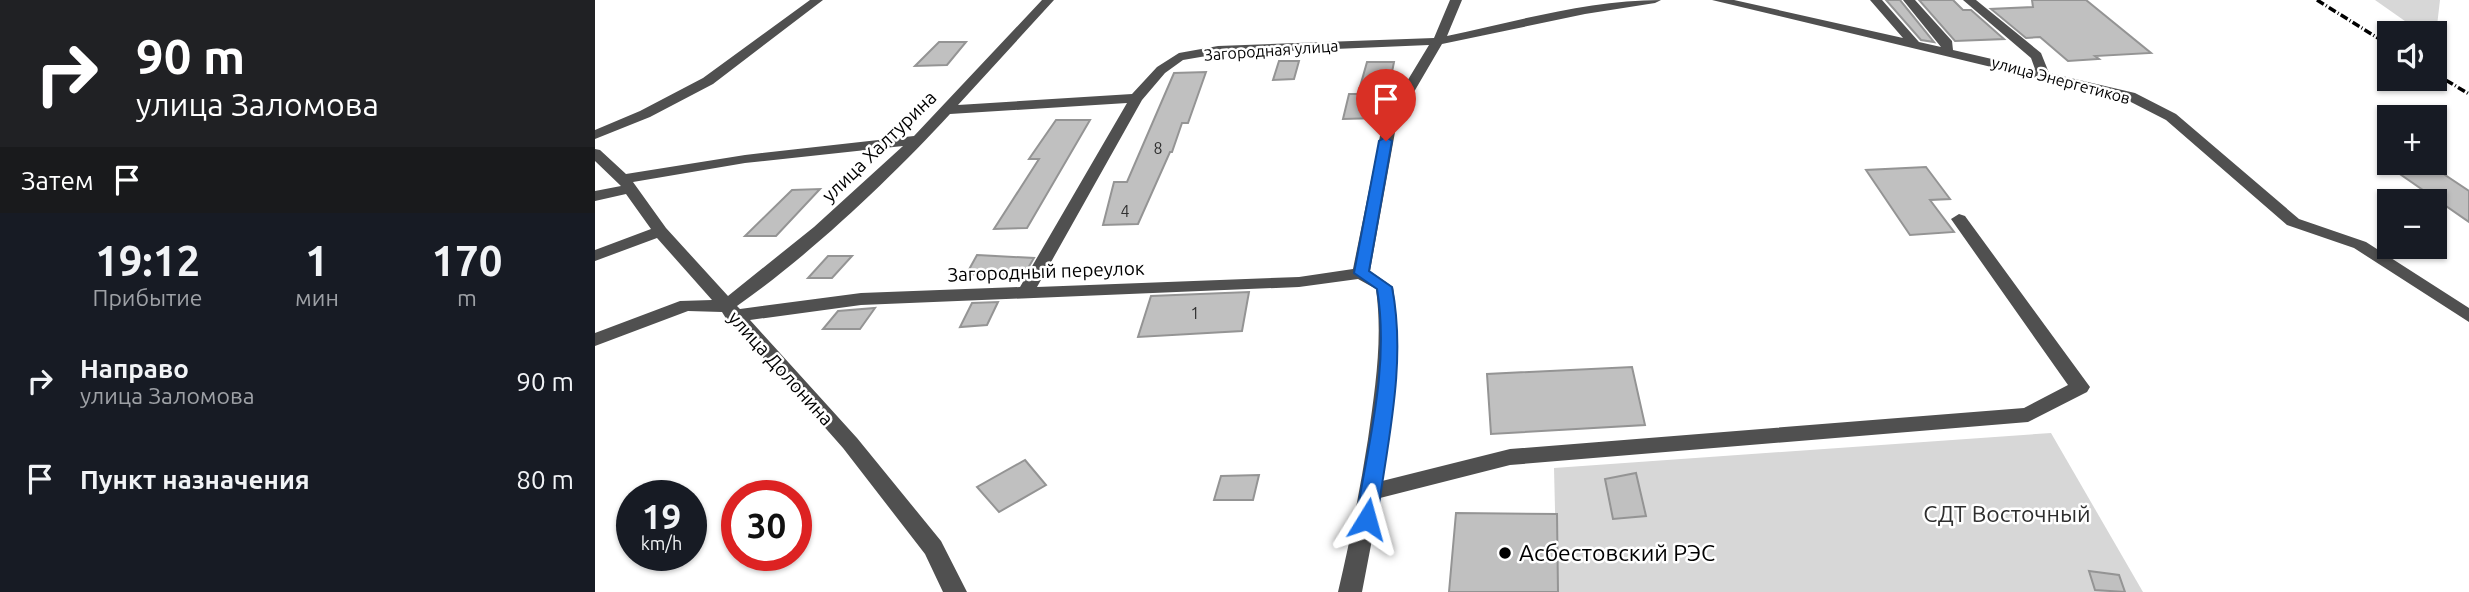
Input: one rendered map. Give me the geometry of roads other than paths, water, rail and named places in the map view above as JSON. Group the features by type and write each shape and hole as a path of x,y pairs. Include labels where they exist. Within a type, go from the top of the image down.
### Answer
{"street":[{"path":"595,135 645,114 708,81 817,0"},
{"name":"улица Халтурина","path":"729,311 918,140 1048,0"},
{"path":"1350,592 1370,492 1389,362 1388,309 1384,287 1361,273 1390,121 1438,41 1456,0"},
{"path":"1438,41 1626,2 1655,0"},
{"name":"улица Энергетиков","path":"1719,0 1914,43 2130,96 2171,117 2293,222 2360,245 2469,316"},
{"path":"1876,0 1914,43"},
{"path":"1909,0 1948,44 1946,51"},
{"path":"1969,0 2037,56 2043,74"},
{"name":"Загородная улица","path":"1024,293 1136,98 1161,70 1179,58 1218,50 1438,41"},
{"path":"944,110 1136,98"},
{"path":"595,196 627,184 745,159 918,140"},
{"name":"улица Долонина","path":"595,153 627,184 660,231 729,311 850,443 933,548 955,592"},
{"path":"1370,492 1510,457 2028,415 2080,387 1959,219"},
{"path":"595,256 660,231"},
{"name":"Загородный переулок","path":"595,340 686,304 729,311 861,299 1299,282 1361,273"}],"railway":[{"path":"2317,0 2377,38"},
{"path":"2447,81 2469,94"}],"place":[{"name":"Асбестовский РЭС","path":"1505,553"}],"park label":[{"name":"СДТ Восточный","path":"2007,514"}]}
